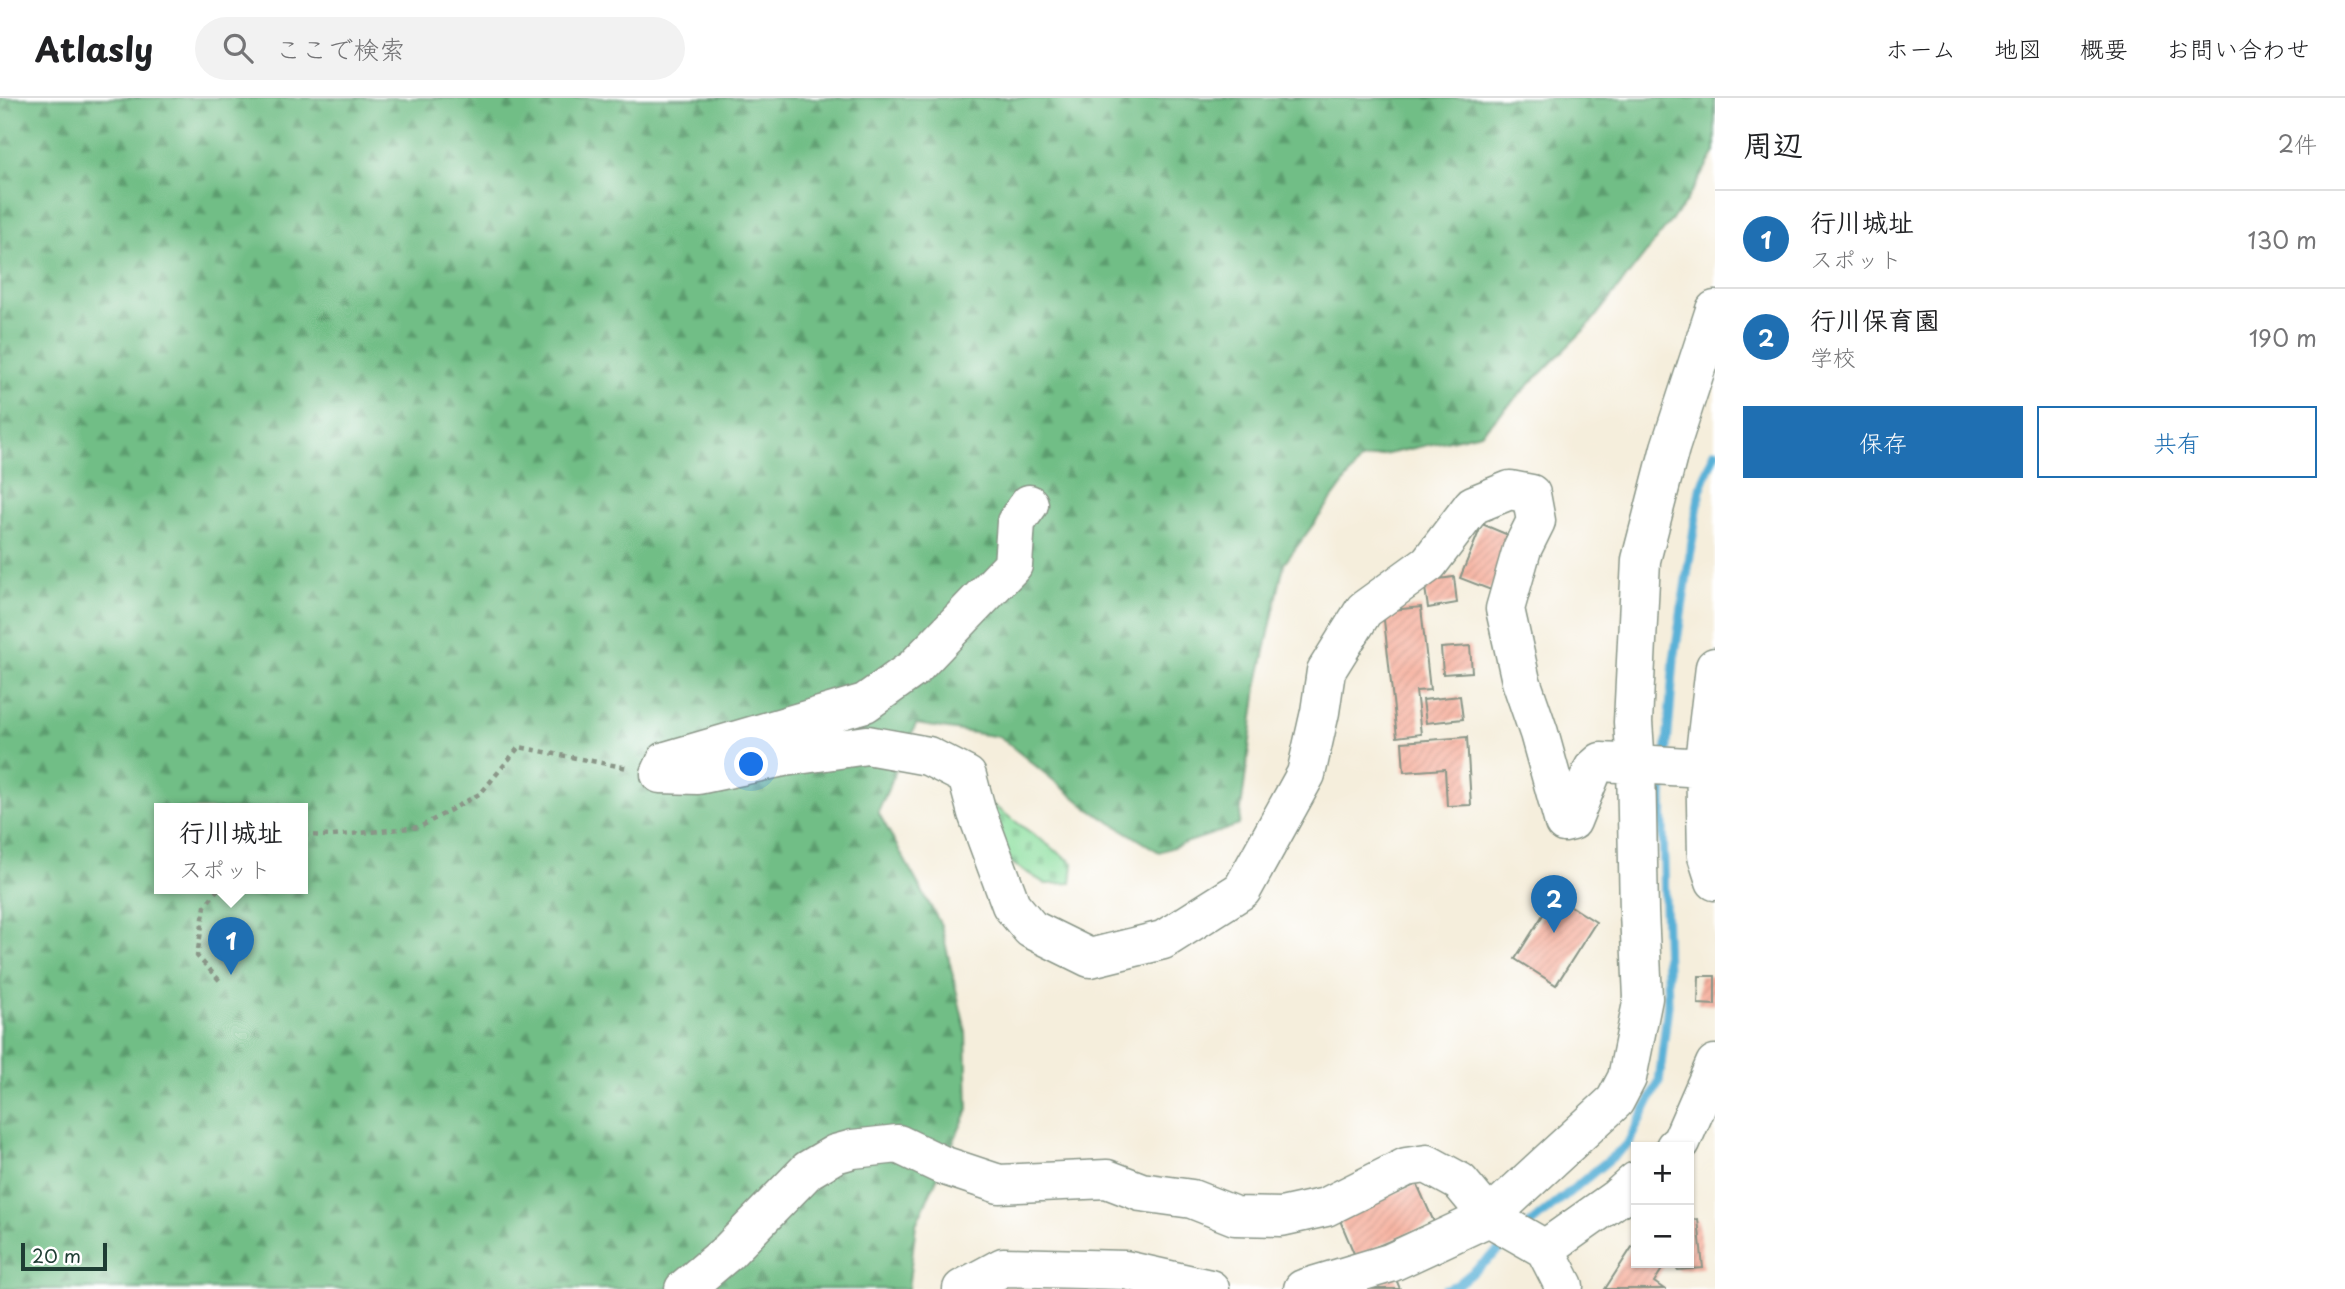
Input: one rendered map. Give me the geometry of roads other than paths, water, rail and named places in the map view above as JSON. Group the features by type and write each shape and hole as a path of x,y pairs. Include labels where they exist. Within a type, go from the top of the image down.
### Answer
{"street":[{"path":"1303,1289 1390,1262 1489,1217 1615,1101 1627,1077 1643,998 1633,722 1641,560 1670,448 1715,310"},
{"path":"1029,505 1016,522 1013,565 914,668 865,703 666,761 660,774 698,775 784,757 867,745 928,756 967,776 977,813 1011,905 1031,929 1090,958 1163,940 1242,890 1306,774 1326,671 1364,610 1429,563 1473,505 1510,490 1531,495 1535,521 1522,549 1505,609 1521,681 1539,733 1564,823 1572,821 1593,769 1601,762 1705,768"},
{"path":"1715,667 1708,714 1705,768 1707,856 1715,881"},
{"path":"1682,1142 1715,1064"},
{"path":"684,1289 728,1252 808,1170 844,1151 898,1144 942,1165 999,1184 1107,1180 1141,1192 1192,1199 1235,1216 1280,1217 1326,1206 1406,1167 1427,1164 1460,1182 1489,1217 1545,1249 1564,1286 1563,1289"},
{"path":"1545,1249 1631,1185"},
{"path":"962,1289 1003,1267 1125,1270 1210,1289"}],"waterway":[{"path":"1666,757 1674,660 1700,490 1715,452"},
{"path":"1528,1226 1627,1145 1659,1082 1668,1005 1662,797 1664,774"},
{"path":"1445,1289 1457,1285 1512,1240"}],"place":[{"name":"行川保育園","path":"1554,933"},
{"name":"行川城址","path":"231,975"}]}
